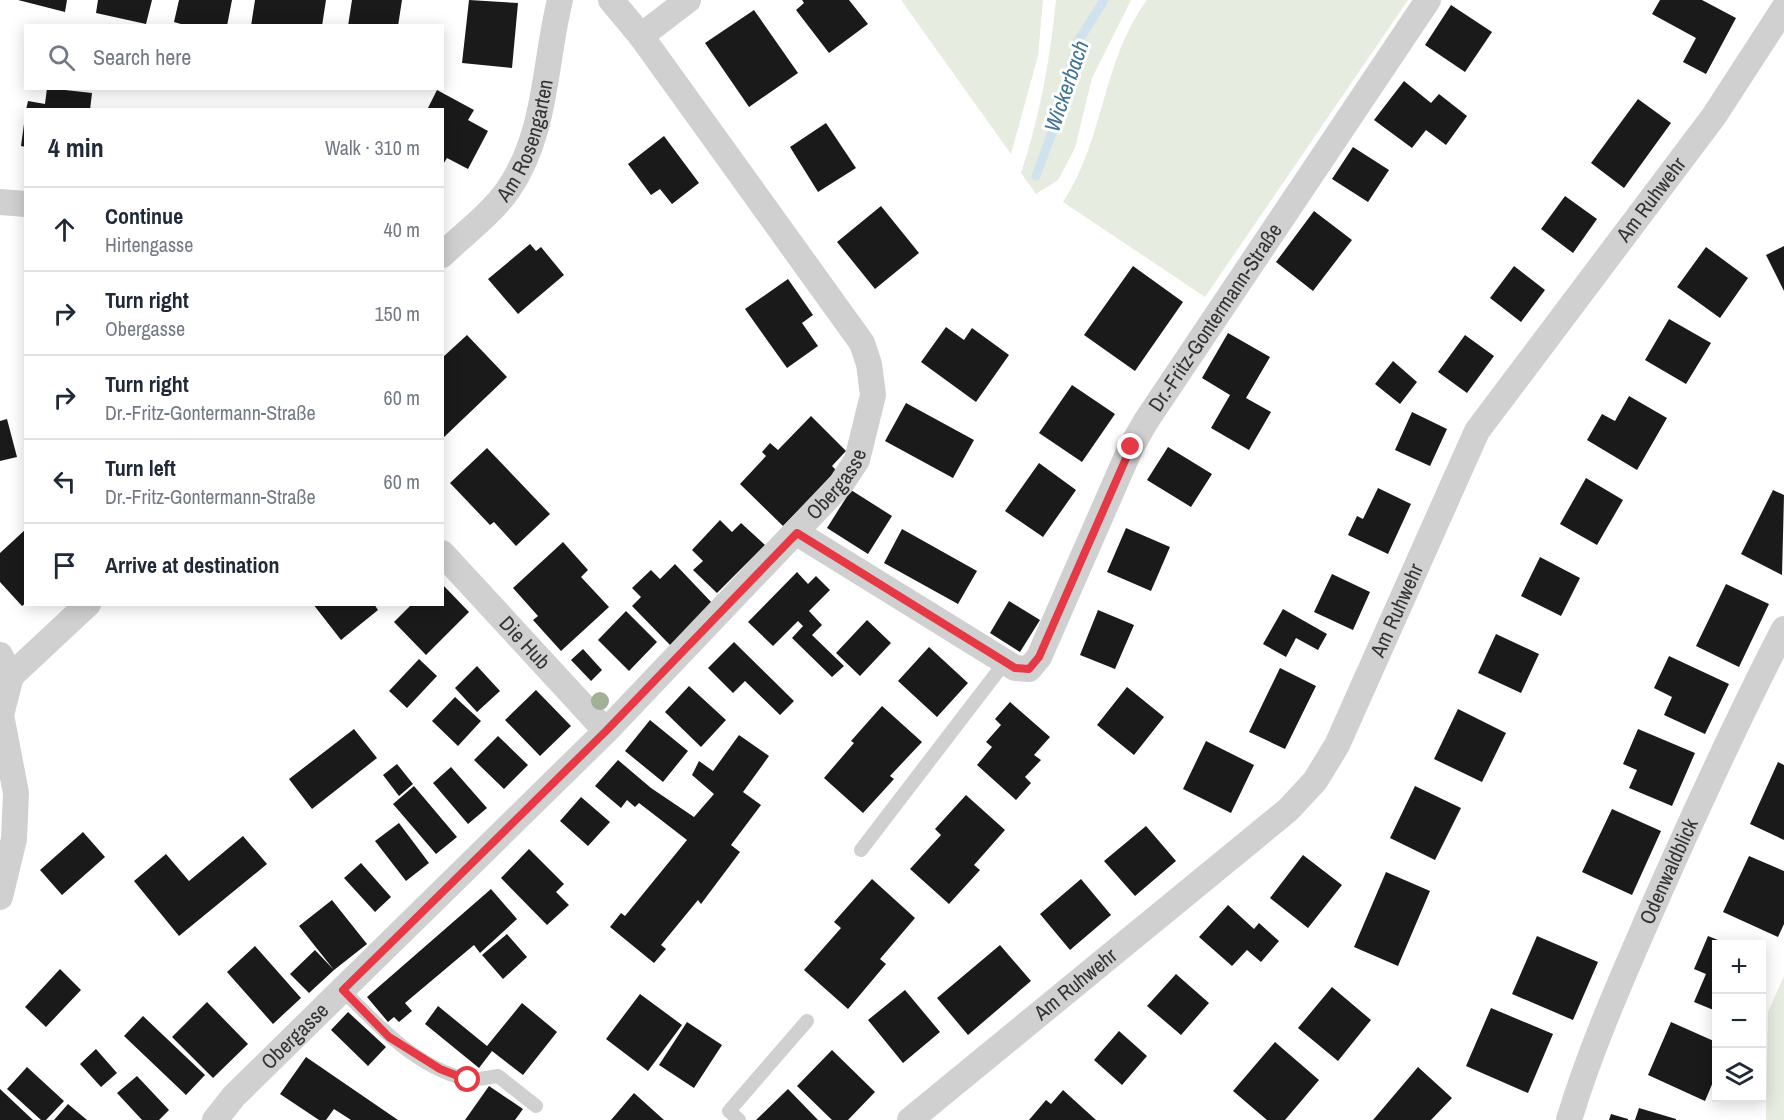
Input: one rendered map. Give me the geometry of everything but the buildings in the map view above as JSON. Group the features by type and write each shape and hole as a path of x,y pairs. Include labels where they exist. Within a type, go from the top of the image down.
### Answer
{"street":[{"name":"Am Rosengarten","path":"444,253 507,192 527,159 540,118 560,0"},
{"name":"Obergasse","path":"215,1120 234,1096 606,731 797,533 841,484 857,460 873,395 869,364 862,343 641,36 611,0"},
{"path":"641,36 688,0"},
{"name":"Dr.-Fritz-Gontermann-Straße","path":"797,533 1015,668 1029,669 1039,657 1131,447 1146,420 1428,0"},
{"path":"1770,0 1784,8"},
{"name":"Am Ruhwehr","path":"910,1120 1226,864 1288,810 1315,780 1337,745 1477,430 1714,116 1784,8"},
{"path":"0,202 24,204"},
{"name":"Die Hub","path":"444,555 606,731"},
{"path":"0,897 14,839 16,793 1,715 5,666 85,606"},
{"name":"Odenwaldblick","path":"1569,1120 1582,1076 1624,972 1695,811 1784,628"}],"lane":[{"path":"861,850 1005,662"},
{"path":"343,990 389,1037 440,1069 468,1080 498,1076 536,1106"},
{"path":"739,1120 729,1111 807,1021"}],"shaded area":[{"path":"901,0 1043,0 1038,56 1011,154"},
{"path":"1056,0 1131,0 1092,78 1075,148 1058,180 1036,194 1021,173 1034,130 1043,88"},
{"path":"1147,0 1408,0 1205,297 1063,202 1077,178 1087,153 1121,48 1132,23"},
{"path":"1784,976 1784,1120 1766,1120 1768,1012"}],"waterway":[{"name":"Wickerbach","path":"1036,176 1055,125 1077,43 1104,0"}],"route":[{"path":"468,1080 440,1069 389,1037 343,990 606,731 797,533 1015,668 1029,669 1039,657 1131,447"}]}
